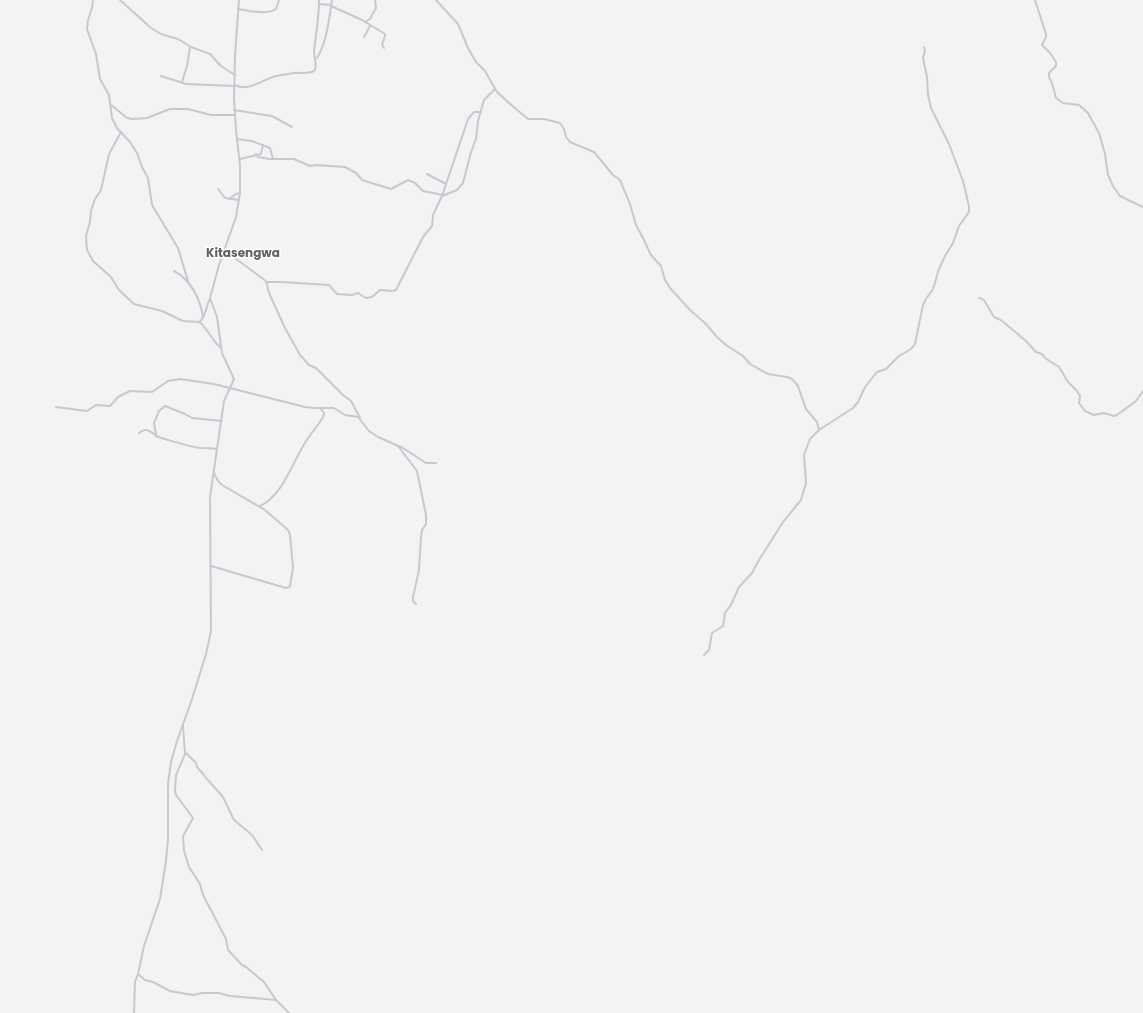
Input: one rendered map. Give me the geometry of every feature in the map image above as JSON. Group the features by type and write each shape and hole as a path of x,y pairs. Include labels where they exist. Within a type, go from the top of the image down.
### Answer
{"street":[{"path":"93,0 87,29 96,54 99,75 103,87 109,95 112,118 117,128 134,148 148,178 151,203 178,248 188,281 197,298 203,318"},
{"path":"120,0 151,28 161,34 177,38 190,47 211,55 220,66 235,75"},
{"path":"199,322 203,318 236,217 240,193 240,159 234,115 234,85 239,0"},
{"path":"238,9 266,12 273,11 279,0"},
{"path":"161,76 186,84 234,85 242,88 248,88 275,76 313,72 316,68 316,59 314,54 319,0"},
{"path":"316,59 320,54 325,38 332,0"},
{"path":"365,22 370,18 376,8 375,0"},
{"path":"436,0 458,24 468,48 476,62 485,71 496,89 509,103 528,119 544,119 557,122 563,127 566,137 570,142 596,153 613,174 621,181 636,225 651,255 661,266 665,280 670,288 717,337 741,355 750,364 768,374 792,379 798,386 806,409 820,427"},
{"path":"1034,0 1046,34 1042,45 1056,62 1056,66 1048,76 1052,83 1056,98 1063,104 1079,105 1088,113 1099,133 1105,154 1108,175 1113,186 1120,196 1143,208"},
{"path":"319,4 331,5 385,34 382,45 384,48"},
{"path":"364,36 370,26"},
{"path":"182,82 187,66 190,47"},
{"path":"704,655 709,650 712,633 723,626 725,615 739,587 752,573 783,522 800,503 806,483 805,450 810,439 820,427 853,408 858,402 865,387 877,372 886,369 899,356 911,349 916,344 923,305 933,289 941,264 953,243 959,226 969,212 963,181 949,143 931,108 923,58 925,51 924,47"},
{"path":"256,154 258,157 273,159 294,159 310,166 345,167 356,173 362,180 390,189 408,180 415,183 423,191 442,196 456,190 463,182 476,139 485,98 496,89"},
{"path":"110,104 127,118 133,119 147,118 170,108 188,110 208,115 234,115"},
{"path":"234,110 272,116 292,127"},
{"path":"224,250 267,282 329,285 338,294 359,294 366,298 372,297 380,290 394,291 401,282 423,237 432,226 433,215 442,196 468,119 474,112 481,112"},
{"path":"121,132 109,154 101,190 91,211 86,236 87,250 94,261 111,277 121,292 134,304 159,310 182,321 199,322 204,326 221,348"},
{"path":"237,139 252,140 264,145 272,150 273,159"},
{"path":"240,159 260,154 264,145"},
{"path":"427,174 446,184"},
{"path":"218,189 223,197 239,200"},
{"path":"229,199 240,193"},
{"path":"174,271 188,281"},
{"path":"267,282 269,293 285,328 300,355 309,365 316,368 351,401 369,431 378,437 398,445 429,464 436,463"},
{"path":"134,1013 134,988 144,946 161,894 168,847 167,807 169,773 174,751 206,654 211,631 210,502 216,449 225,399 234,382 234,377 221,348 217,317 210,298"},
{"path":"978,298 984,300 994,317 1001,320 1026,341 1036,352 1042,354 1059,368 1080,396 1079,402 1081,407 1089,414 1118,415 1136,401 1143,391"},
{"path":"56,407 87,411 96,405 110,406 118,397 130,391 152,392 168,382 180,379 230,388 305,407 334,408 346,415 355,416 361,419"},
{"path":"157,437 154,423 159,411 165,406 192,418 222,421"},
{"path":"260,506 273,495 288,475 305,442 323,418 324,413 321,408"},
{"path":"139,433 147,430 157,437 178,443 200,448 216,449"},
{"path":"398,445 417,472 426,515 426,524 420,537 419,570 413,597 413,601 416,604"},
{"path":"211,566 284,588 289,587 292,572 290,532 277,519 260,506 222,485 216,479 213,472"},
{"path":"183,725 184,751 183,759 177,772 175,791 176,795 191,813 193,818 183,836 184,851 188,866 200,884 203,895 226,939 228,950 242,964 262,980 276,1000 289,1013"},
{"path":"184,751 196,763 197,767 223,797 233,819 252,835 262,850"},
{"path":"138,974 145,980 153,982 170,991 193,995 202,993 219,993 230,996 276,1000"}],"district":[{"name":"Kitasengwa","path":"243,252"}]}
